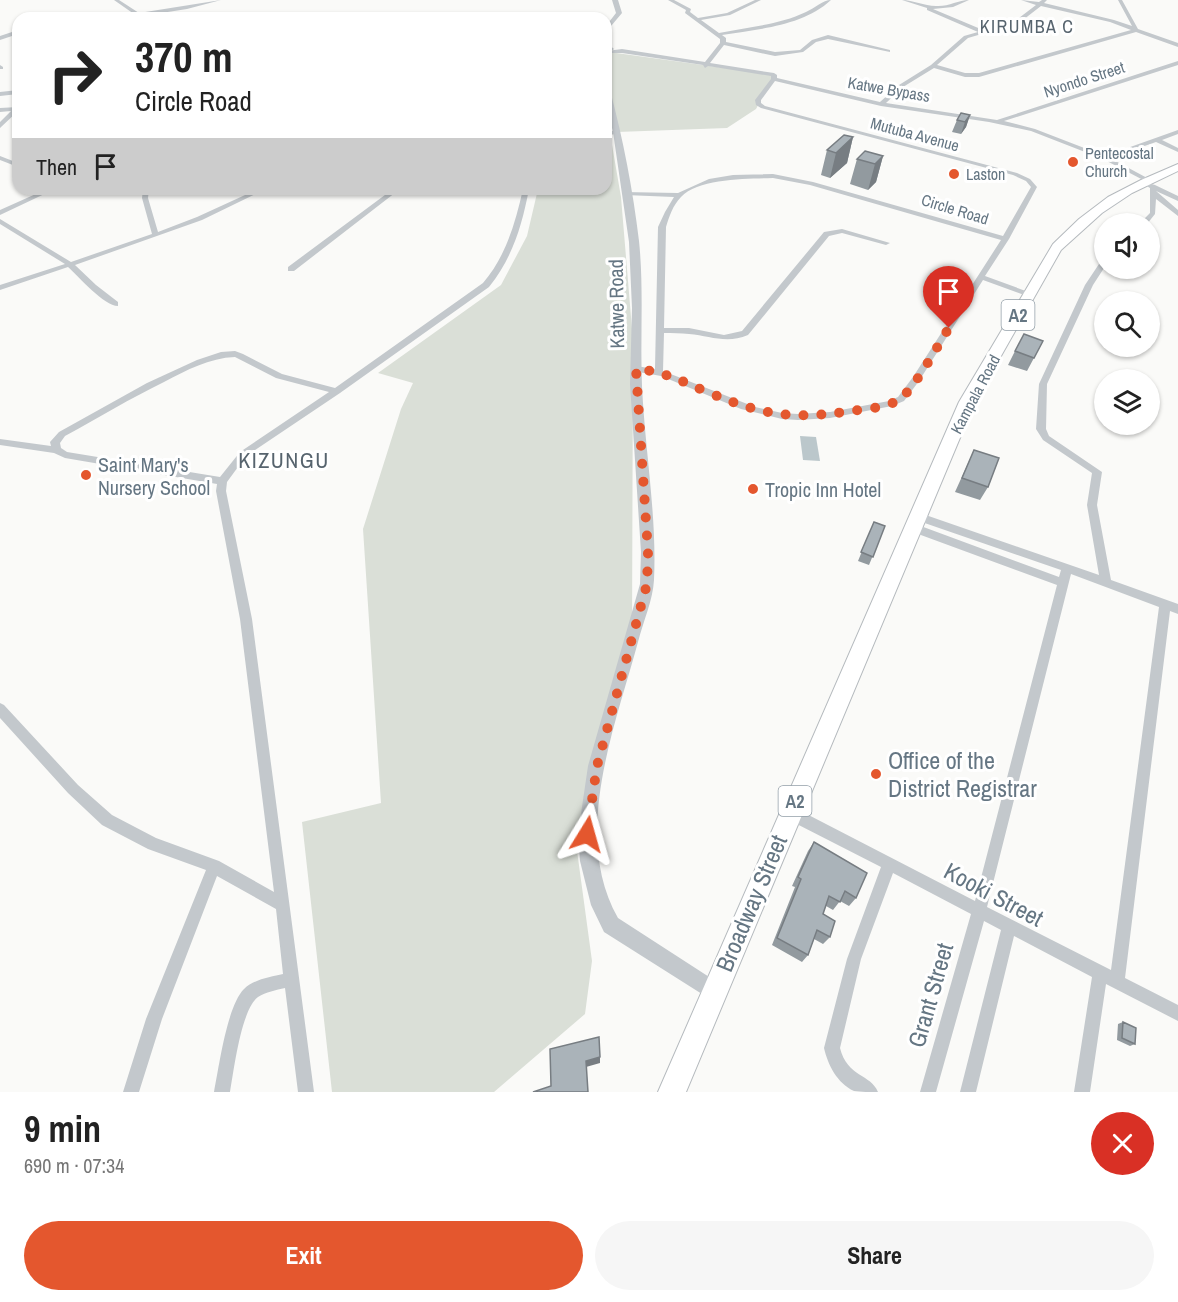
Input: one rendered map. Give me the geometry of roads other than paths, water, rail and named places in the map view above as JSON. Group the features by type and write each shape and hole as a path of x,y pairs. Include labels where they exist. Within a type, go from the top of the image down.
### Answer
{"main road":[{"name":"Kampala Road","path":"916,522 967,402 1030,294 1042,269 1070,233 1108,202 1148,186 1178,167"},
{"name":"Broadway Street","path":"674,1090 713,991 916,522"}],"street":[{"path":"116,0 134,12"},
{"path":"154,12 187,8 219,0"},
{"path":"612,22 619,13 615,0"},
{"path":"670,0 688,10 687,12 723,38 723,43 705,66"},
{"path":"698,19 728,14 759,0"},
{"path":"719,34 800,16 815,11 829,0"},
{"path":"904,0 981,31"},
{"path":"929,9 967,0"},
{"path":"1023,0 1043,2 1112,21 1178,45"},
{"path":"1120,0 1136,30"},
{"path":"880,104 901,86 933,66 966,37 1017,22 1043,2"},
{"path":"933,66 965,75 979,75 1136,30"},
{"path":"723,43 775,54 801,51 814,41 828,38 888,51"},
{"name":"Katwe Bypass","path":"612,49 705,66 774,75 774,79 880,104 999,122 1044,133 1105,158 1148,186"},
{"name":"Nyondo Street","path":"999,122 1178,63"},
{"name":"Mutuba Avenue","path":"774,79 758,100 758,104 763,107 1015,174 1028,180 1034,187 1005,239"},
{"path":"0,126 12,114"},
{"path":"1105,158 1178,132"},
{"name":"Katwe Road","path":"612,133 634,242 638,308 636,369 648,552 647,584 597,766 587,834 589,861 600,905 611,925 713,991"},
{"path":"1157,140 1178,150"},
{"name":"Circle Road","path":"636,369 659,371 706,392 779,415 826,415 892,403 901,399 916,379 1005,239 787,178 733,177 709,181 679,195"},
{"path":"1148,186 1178,199"},
{"path":"1148,186 1178,214"},
{"path":"1148,186 1153,213"},
{"path":"625,193 679,195"},
{"path":"0,213 39,195"},
{"path":"145,195 155,234"},
{"path":"0,288 155,234 235,204 252,195"},
{"path":"291,269 388,195"},
{"path":"306,1092 246,619 221,491 222,481 243,454 338,391 486,285 499,270 516,236 525,195"},
{"path":"659,371 662,227 679,195"},
{"path":"0,221 68,264 115,304"},
{"path":"660,331 686,330 722,337 739,337 745,333 827,234 842,231 886,243"},
{"path":"981,277 1030,294"},
{"path":"1094,278 1044,384 1041,429 1046,438 1097,472 1092,504 1106,583"},
{"path":"56,450 54,442 62,434 151,386 220,353 234,353 283,377 338,391"},
{"path":"0,442 56,450 65,454 222,481"},
{"path":"916,522 1067,568 1172,607 1117,982"},
{"path":"916,522 1064,583"},
{"name":"Grant Street","path":"928,1092 979,912 1067,568"},
{"path":"0,709 73,789 107,820 153,844 214,866 282,906"},
{"name":"Kooki Street","path":"790,813 1009,928 1178,1013"},
{"path":"870,1092 843,1074 834,1062 832,1048 854,959 889,864"},
{"path":"131,1092 154,1019 214,866"},
{"path":"968,1092 1009,928"},
{"path":"1082,1092 1100,973"},
{"path":"222,1092 240,1011 247,996 258,989 292,979"}],"place":[{"name":"Pentecostal Church","path":"1073,162"},
{"name":"Laston","path":"954,174"},
{"name":"Saint Mary's Nursery School","path":"86,475"},
{"name":"Tropic Inn Hotel","path":"753,489"},
{"name":"Office of the District Registrar","path":"876,774"}],"district":[{"name":"KIRUMBA C","path":"1027,26"},
{"name":"KIZUNGU","path":"284,460"}]}
